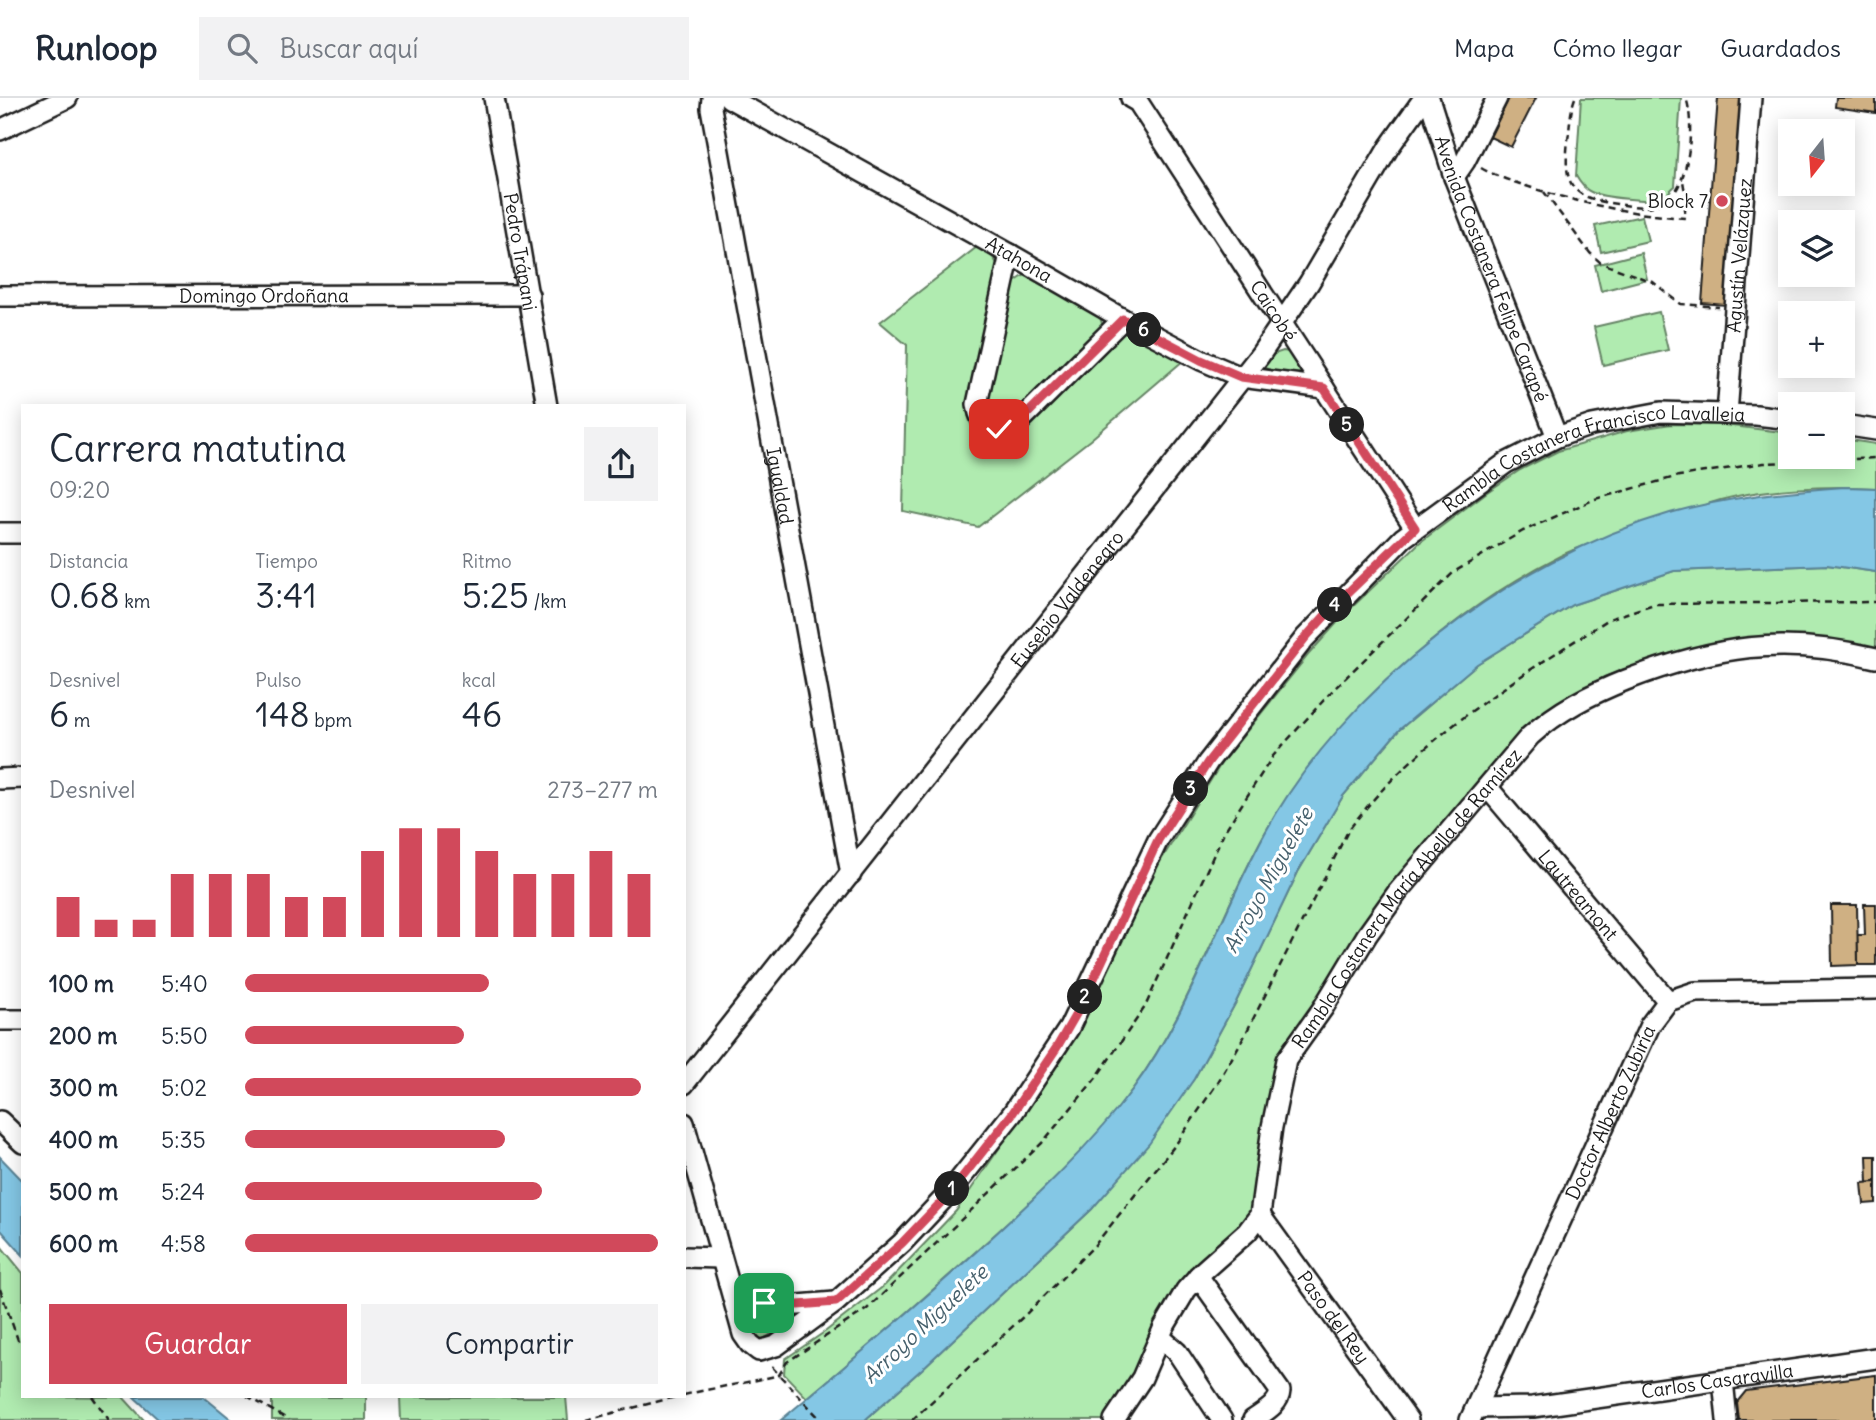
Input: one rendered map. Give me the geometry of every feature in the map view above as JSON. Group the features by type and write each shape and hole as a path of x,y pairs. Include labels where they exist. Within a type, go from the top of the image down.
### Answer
{"street":[{"path":"0,131 66,98"},
{"name":"Pedro Trápani","path":"495,98 547,404"},
{"name":"Igualdad","path":"712,98 711,108 851,874"},
{"name":"Atahona","path":"729,98 1201,360 1241,377 1324,388"},
{"name":"Caicobé","path":"1131,98 1138,102 1415,528"},
{"name":"Eusebio Valdenegro","path":"686,1081 1261,355 1309,283 1389,147 1427,98"},
{"name":"Avenida Costanera Felipe Carapé","path":"1427,98 1460,169 1557,437"},
{"path":"1460,169 1497,98"},
{"name":"Agustín Velázquez","path":"1727,414 1752,98"},
{"path":"1010,254 977,404 978,414 984,423 999,429 1018,423 1123,319"},
{"name":"Domingo Ordoñana","path":"0,296 529,296"},
{"name":"Rambla Costanera Francisco Lavalleja","path":"731,1287 743,1334 750,1344 759,1351 776,1346 836,1302 902,1243 949,1194 1012,1114 1069,1028 1158,840 1208,762 1305,638 1334,606 1415,528 1506,463 1557,437 1591,425 1661,412 1778,418"},
{"path":"1855,427 1876,430"},
{"path":"0,533 21,533"},
{"name":"Rambla Costanera María Abella de Ramírez","path":"1260,1215 1272,1127 1286,1060 1397,893 1424,858 1542,724 1588,695 1662,666 1713,653 1762,645 1829,648 1876,657"},
{"path":"0,779 21,778"},
{"name":"Lautreamont","path":"1488,788 1668,1001"},
{"path":"1668,1001 1695,992 1876,989"},
{"name":"Doctor Alberto Zubiría","path":"1473,1414 1650,1025 1668,1001"},
{"path":"0,1020 21,1020"},
{"path":"0,1121 21,1141"},
{"path":"686,1130 720,1258 731,1287 753,1302 798,1305 836,1302"},
{"path":"1114,1420 1142,1378 1178,1302 1198,1276 1247,1232 1260,1215"},
{"name":"Paso del Rey","path":"1260,1215 1408,1420"},
{"path":"686,1257 720,1258"},
{"path":"1198,1276 1280,1391 1275,1404 1253,1420"},
{"path":"1160,1337 1177,1352 1222,1420"},
{"name":"Carlos Casaravilla","path":"1473,1414 1876,1358"},
{"path":"1723,1380 1727,1420"}],"path":[{"path":"1574,98 1566,164 1574,189 1593,201 1649,208 1665,202 1676,193 1682,179 1689,145 1691,115 1686,98"},
{"path":"1460,169 1492,174 1602,208 1648,216 1685,218 1682,179"},
{"path":"1544,192 1590,253 1601,263 1653,282 1681,304 1735,308"},
{"path":"686,1394 779,1375 787,1362 867,1309 1042,1143 1096,1078 1145,1007 1224,832 1273,755 1332,690 1454,572 1523,531 1595,499 1679,476 1764,463 1876,458"},
{"path":"0,1289 21,1344"},
{"path":"785,1381 821,1420"},
{"path":"93,1398 109,1420"},
{"path":"250,1398 289,1420"},
{"path":"586,1420 671,1398"}],"green space":[{"path":"1581,98 1681,98 1675,186 1663,198 1649,200 1615,197 1591,192 1582,186 1576,176"},
{"path":"1642,216 1648,241 1601,252 1595,226"},
{"path":"977,247 995,260 998,273 967,410 975,433 988,443 1005,442 1026,431 1123,334 1128,332 1184,360 1090,440 978,527 903,511 907,345 880,322"},
{"path":"1641,253 1647,279 1601,291 1595,265"},
{"path":"1025,275 1100,317 1103,327 1017,413 1007,413 996,408 988,396 1013,283"},
{"path":"1659,312 1668,350 1603,365 1594,327"},
{"path":"1289,352 1302,374 1265,368 1271,355"},
{"path":"1671,424 1724,425 1778,432 1778,469 1855,469 1855,441 1876,444 1876,488 1837,487 1752,493 1705,505 1591,543 1560,556 1518,580 1434,639 1357,711 1292,790 1249,863 1172,1026 1119,1108 1067,1166 1011,1220 807,1398 784,1374 785,1359 885,1285 956,1211 1069,1044 1155,870 1222,762 1308,655 1345,614 1419,543 1487,492 1520,470 1558,451 1627,431"},
{"path":"1827,565 1876,572 1876,650 1757,640 1672,653 1604,677 1528,729 1282,1059 1254,1213 1136,1373 1105,1420 865,1420 1092,1209 1194,1079 1236,1002 1298,872 1343,796 1399,730 1477,664 1572,605 1674,571"},
{"path":"0,1245 21,1271 21,1398 124,1398 144,1420 0,1420"},
{"path":"754,1312 795,1313 799,1314 799,1317 760,1341 755,1336 750,1318"},
{"path":"272,1398 366,1398 366,1420 272,1420"},
{"path":"400,1398 566,1398 568,1420 401,1420"}],"water":[{"name":"Arroyo Miguelete","path":"1845,487 1876,488 1876,572 1827,565 1674,571 1572,605 1477,664 1399,730 1343,796 1298,872 1236,1002 1194,1079 1149,1144 1092,1209 865,1420 781,1420 999,1231 1059,1174 1115,1112 1171,1029 1265,833 1299,780 1339,728 1386,680 1438,636 1493,596 1551,562 1610,534 1670,513 1713,503"},
{"path":"0,1157 21,1179 21,1253 0,1229"},
{"path":"135,1398 205,1398 232,1420 159,1420"}],"building":[{"path":"1509,98 1536,98 1511,147 1490,137"},
{"name":"Block 7","path":"1718,98 1742,98 1726,305 1702,303"},
{"path":"1836,98 1876,98 1876,113 1835,107"},
{"path":"1864,904 1876,904 1876,965 1858,965 1857,935 1865,935"},
{"path":"1831,905 1857,905 1858,965 1832,966"},
{"path":"1867,1156 1876,1156 1876,1182 1868,1183"},
{"path":"1876,1182 1876,1203 1864,1204 1862,1183"},
{"path":"1876,1375 1876,1420 1739,1420 1737,1402 1746,1391"}],"place":[{"name":"Block 7","path":"1722,201"}],"route":[{"path":"764,1303 798,1305 836,1302 902,1243 949,1194 1012,1114 1057,1047 1083,1002 1158,840 1208,762 1305,638 1334,606 1415,528 1324,388 1241,377 1201,360 1123,319 1018,423 999,429"}]}
